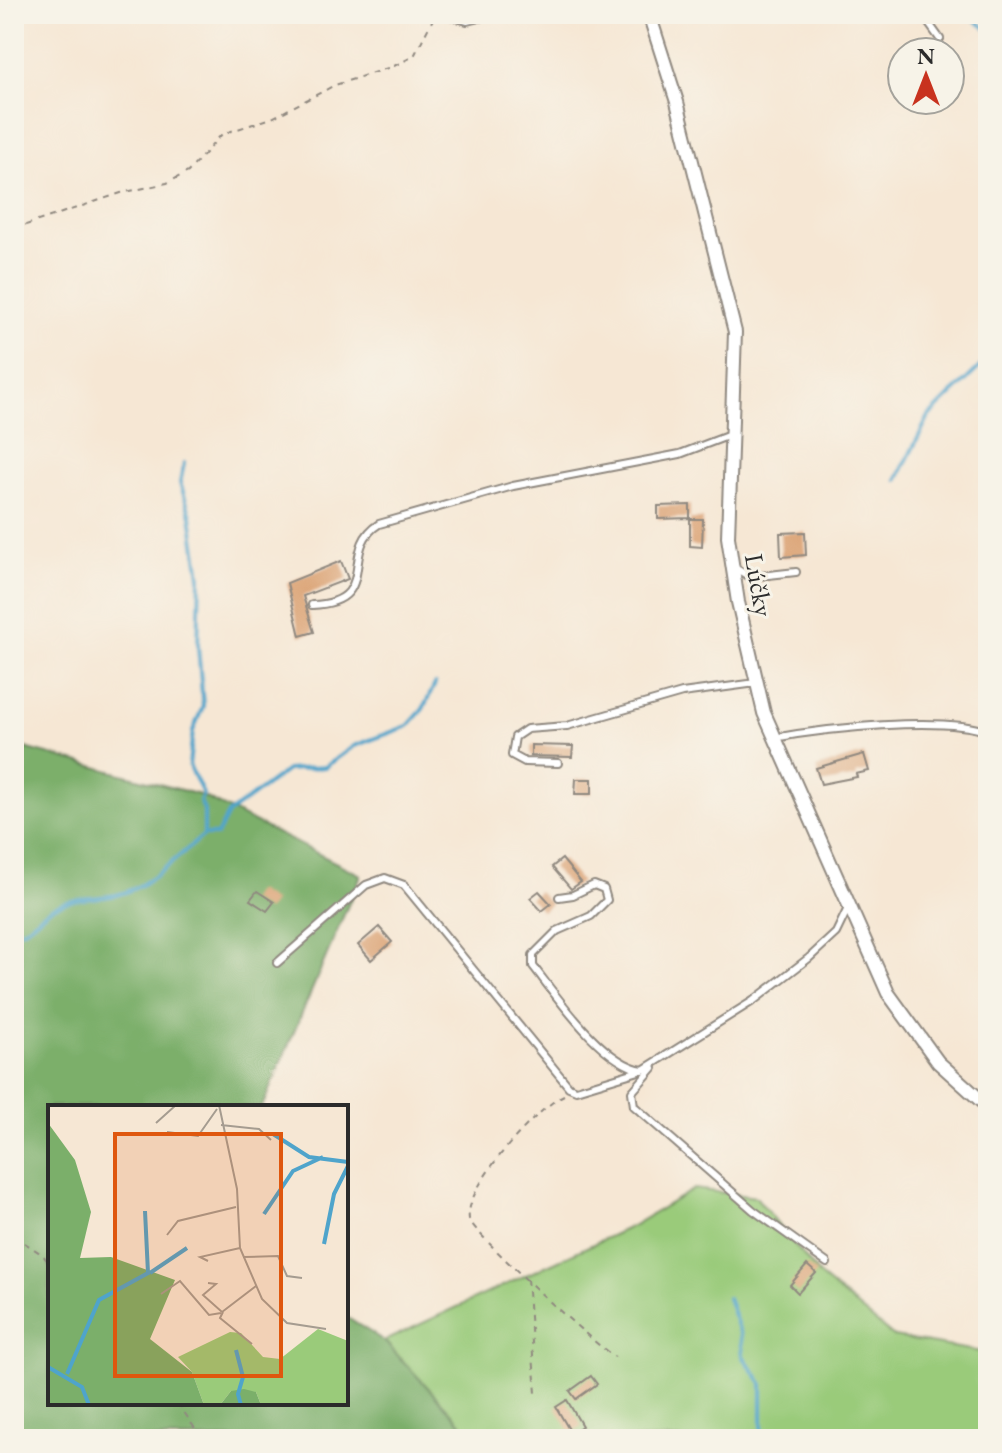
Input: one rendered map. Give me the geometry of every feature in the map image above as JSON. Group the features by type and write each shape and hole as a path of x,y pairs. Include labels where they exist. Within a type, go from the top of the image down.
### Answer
{"street":[{"name":"Lúčky","path":"649,14 677,102 735,332 728,537 756,683 774,738 888,993 938,1062 988,1107"}],"lane":[{"path":"444,14 467,21 495,14"},
{"path":"922,14 938,36"},
{"path":"312,605 337,601 349,594 354,586 363,540 368,530 379,524 513,486 680,454 733,433"},
{"path":"732,566 750,577 796,572"},
{"path":"558,763 518,760 512,755 515,737 527,729 567,726 682,693 756,683"},
{"path":"774,738 812,731 914,726 967,726 988,732"},
{"path":"277,963 366,885 385,878 396,880 404,885 461,953 564,1083 576,1090 655,1065 753,1001 836,933 849,906"},
{"path":"559,897 573,895 594,885 604,889 607,900 591,916 557,931 533,955 533,966 609,1054 619,1063 643,1070"},
{"path":"655,1065 632,1092 634,1106 753,1210 827,1263"}],"path":[{"path":"14,229 121,193 167,183 188,172 222,134 272,118 335,85 394,66 414,56 436,14"},
{"path":"576,1090 558,1098 521,1132 470,1201 470,1226 592,1341 615,1357"},
{"path":"14,1236 43,1255 48,1262"},
{"path":"526,1278 536,1393"},
{"path":"179,1405 202,1439"}],"green space":[{"path":"14,745 200,795 361,875 263,1105 48,1105 48,1405 348,1405 348,1318 384,1341 466,1428 469,1439 14,1439"},
{"path":"694,1189 756,1197 821,1277 894,1337 988,1353 988,1439 469,1439 466,1428 384,1341 632,1226"}],"building":[{"path":"690,505 690,518 658,519 658,506"},
{"path":"690,519 703,519 702,547 690,546"},
{"path":"805,532 806,555 781,557 780,533"},
{"path":"341,561 348,579 303,596 314,632 300,636 287,583"},
{"path":"531,745 573,746 572,757 531,756"},
{"path":"864,754 869,771 856,774 857,777 821,784 816,768"},
{"path":"576,779 592,779 592,794 575,794"},
{"path":"562,859 581,882 571,889 552,867"},
{"path":"257,891 274,902 267,911 250,900"},
{"path":"539,891 551,904 542,911 530,898"},
{"path":"379,927 392,942 371,960 358,945"},
{"path":"807,1265 816,1273 798,1293 790,1285"},
{"path":"591,1376 597,1384 576,1399 570,1391"},
{"path":"567,1400 582,1426 571,1433 556,1407"}],"waterway":[{"path":"967,14 988,30"},
{"path":"897,480 929,416 988,359"},
{"path":"14,931 25,928 63,903 116,895 140,885 204,835 204,810 200,801 203,794 189,765 193,731 203,706 198,647 200,577 191,516 180,483 184,463"},
{"path":"204,835 217,835 228,814 287,770 325,767 354,746 408,726 423,709 435,684"},
{"path":"728,1298 741,1335 743,1356 762,1383 762,1429 766,1439"}]}
